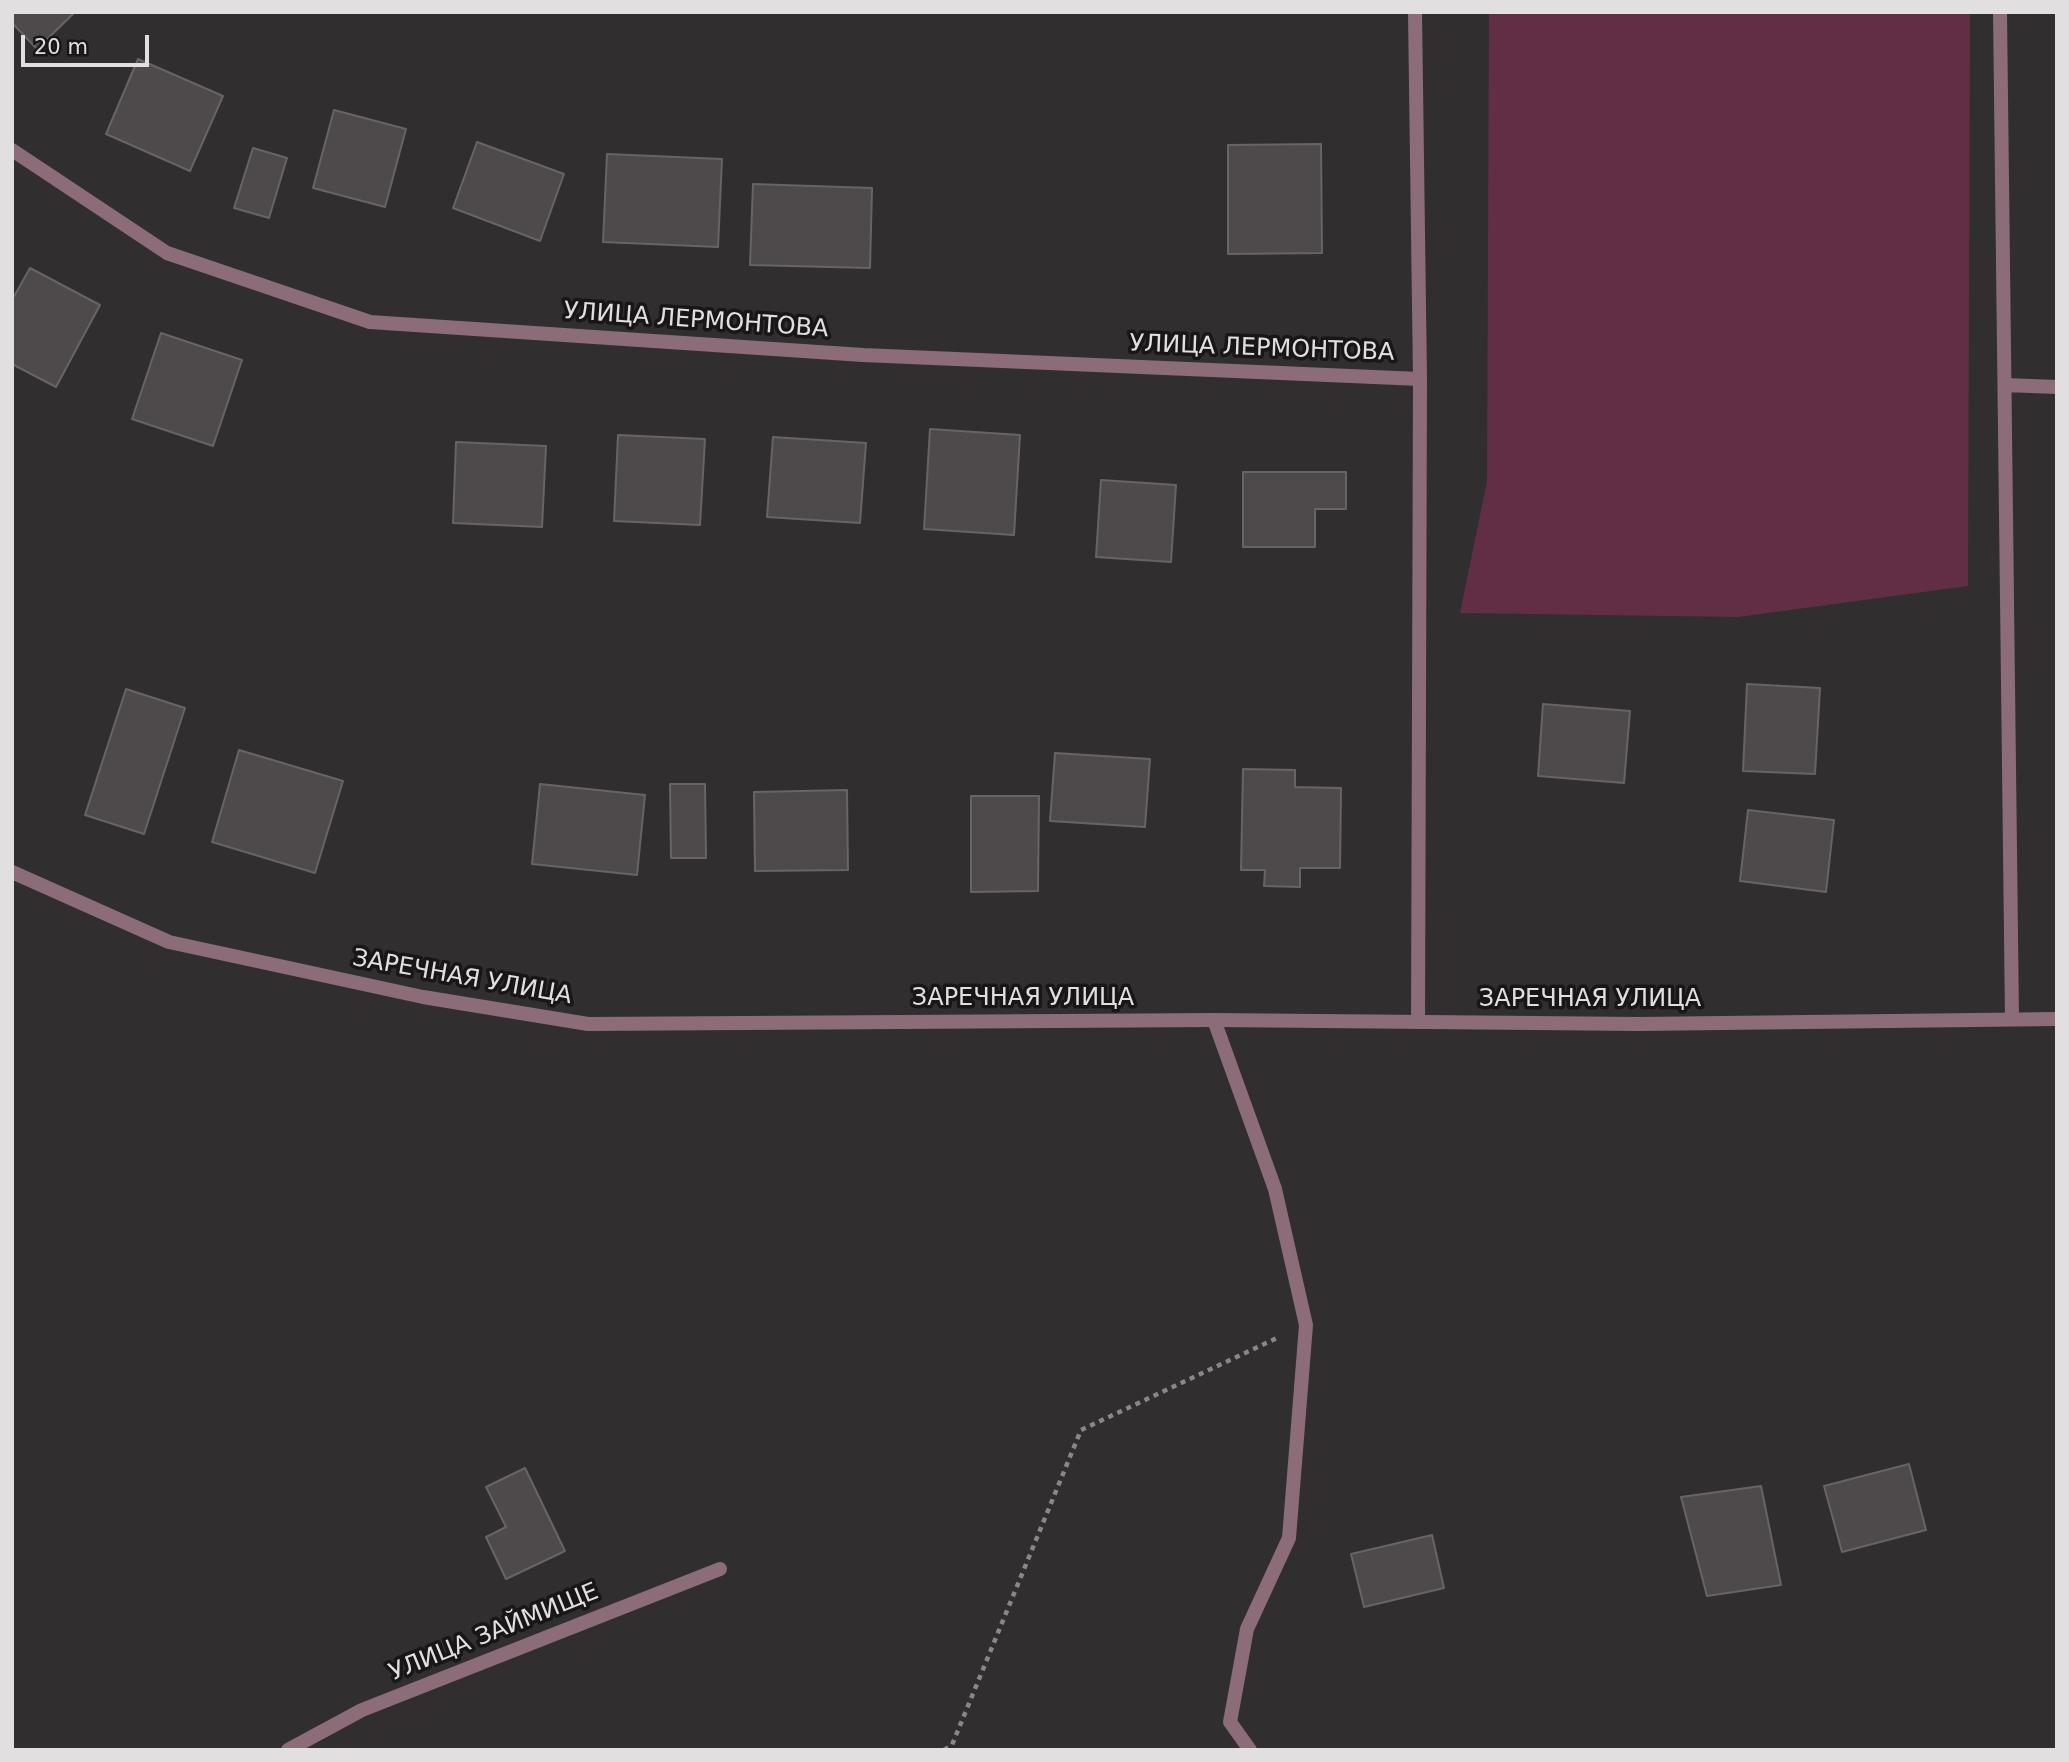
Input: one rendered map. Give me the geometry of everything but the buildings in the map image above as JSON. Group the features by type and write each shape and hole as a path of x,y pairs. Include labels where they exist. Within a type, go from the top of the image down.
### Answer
{"street":[{"path":"1415,12 1420,379 1418,1022"},
{"path":"2000,12 2012,1018"},
{"name":"УЛИЦА ЛЕРМОНТОВА","path":"12,150 167,253 370,322 863,355 1420,379"},
{"path":"2005,384 2057,387"},
{"name":"ЗАРЕЧНАЯ УЛИЦА","path":"12,872 169,942 423,997 588,1024 1214,1020 1639,1024 2057,1019"},
{"path":"1214,1020 1275,1189 1306,1325 1289,1538 1247,1629 1230,1722 1251,1750"},
{"name":"УЛИЦА ЗАЙМИЩЕ","path":"288,1750 362,1710 720,1569"}],"path":[{"path":"944,1750 952,1745 1081,1430 1306,1325"}],"shaded area":[{"path":"1489,12 1970,12 1968,586 1738,617 1460,613 1487,481"}]}
